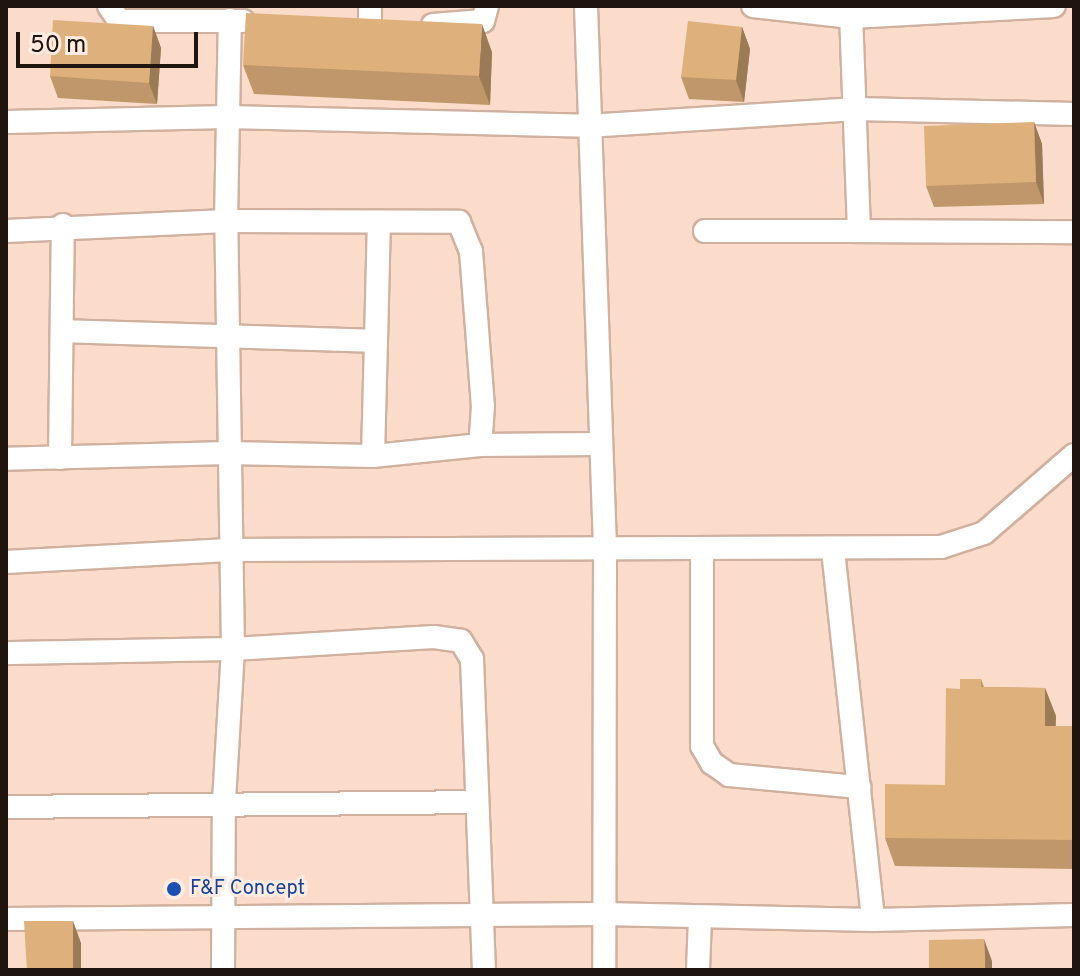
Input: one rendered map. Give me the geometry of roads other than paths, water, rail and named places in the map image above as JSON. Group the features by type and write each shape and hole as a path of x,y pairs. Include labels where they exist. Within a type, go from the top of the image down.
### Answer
{"street":[{"path":"109,6 119,21 230,20 261,23"},
{"path":"370,6 370,30"},
{"path":"339,28 370,30 483,21 487,6"},
{"path":"586,6 587,126 605,548 604,970"},
{"path":"753,6 811,10 851,17 948,9 1054,6"},
{"path":"851,17 859,231"},
{"path":"223,970 224,801 233,649 226,221 230,20"},
{"path":"6,122 227,117 587,126 856,109 1074,114"},
{"path":"6,231 63,225 452,219 464,225 471,251 483,406 480,445"},
{"path":"373,456 379,222"},
{"path":"60,458 63,225"},
{"path":"705,231 1074,232"},
{"path":"62,331 227,339 376,341"},
{"path":"6,459 228,453 373,456 480,445 600,444"},
{"path":"6,562 229,550 833,550 960,544 1006,516 1074,455"},
{"path":"702,548 702,746 712,763 729,775 859,787"},
{"path":"833,550 873,920"},
{"path":"6,653 233,649 434,637 461,641 469,646 474,675 484,970"},
{"path":"6,807 224,801 477,802"},
{"path":"6,919 223,915 483,919 604,914 873,920 1074,915"},
{"path":"698,970 700,917"}],"place":[{"name":"F&F Concept","path":"174,889"}]}
